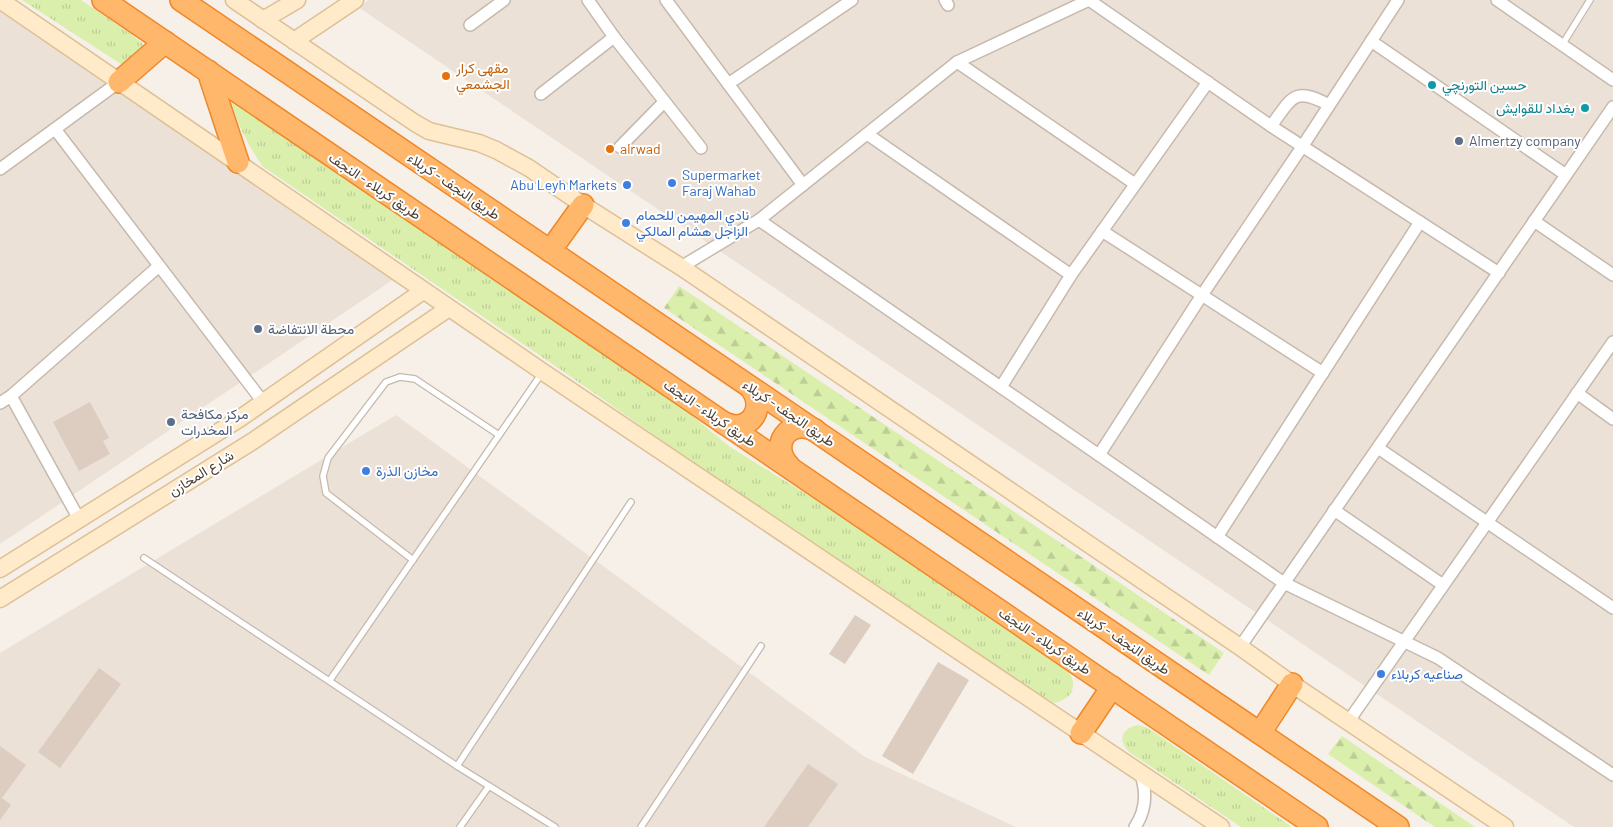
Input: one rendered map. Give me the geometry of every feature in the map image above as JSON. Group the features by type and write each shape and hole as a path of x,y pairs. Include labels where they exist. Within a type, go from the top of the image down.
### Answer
{"highway":[{"name":"طريق كربلاء - النجف","path":"103,0 1317,827"},
{"name":"طريق النجف - كربلاء","path":"181,0 1398,827"},
{"path":"120,82 165,42"},
{"path":"208,71 238,162"},
{"path":"550,251 583,205"},
{"path":"724,423 742,425 753,418 758,406 755,393 751,388"},
{"path":"789,466 781,454 780,446 787,433 793,428 801,426 815,430"},
{"path":"1260,734 1292,684"},
{"path":"1081,733 1112,687"}],"main road":[{"path":"0,0 423,291 1221,827"},
{"path":"234,0 415,123 429,131 479,143 496,150 548,180 583,205 681,267 1505,827"},
{"path":"263,20 297,0"},
{"path":"294,41 354,0"},
{"name":"شارع المخازن","path":"0,569 231,424 423,291"},
{"name":"شارع المخازن","path":"0,599 244,446 449,308"},
{"path":"341,348 345,364 356,370"},
{"path":"318,364 332,375 333,386"}],"street":[{"path":"470,25 504,0"},
{"path":"588,0 614,37 701,148"},
{"path":"728,84 852,0"},
{"path":"681,267 759,220 957,62 1066,4 1089,0 1302,147 1499,272"},
{"path":"1099,455 1202,295 1398,0"},
{"path":"1497,0 1613,80"},
{"path":"669,1 803,184"},
{"path":"541,94 614,37"},
{"path":"1371,41 1566,175"},
{"path":"957,62 1135,184"},
{"path":"2,165 120,82"},
{"path":"1001,387 1071,275 1208,82"},
{"path":"1271,126 1291,100 1297,96 1309,95 1330,105"},
{"path":"620,147 664,102"},
{"path":"1240,647 1613,107"},
{"path":"55,129 263,402"},
{"path":"867,134 1071,275"},
{"path":"759,220 1284,583 1438,658 1613,776"},
{"path":"1534,221 1613,275"},
{"path":"1217,537 1420,222"},
{"path":"1102,231 1323,373"},
{"path":"0,403 11,396 159,266"},
{"path":"1348,722 1613,342"},
{"path":"1577,393 1613,419"},
{"path":"11,396 79,519"},
{"path":"1378,448 1613,608"},
{"path":"1334,510 1443,585"},
{"path":"1135,827 1143,812 1145,802 1140,772"}],"lane":[{"path":"1562,45 1590,0"},
{"path":"330,680 543,372"},
{"path":"413,560 326,493 323,476 328,458 386,382 400,378 415,379 499,435"},
{"path":"457,766 631,502"},
{"path":"144,558 457,766 555,827"},
{"path":"641,827 761,646"},
{"path":"460,827 489,786"}],"shaded area":[{"path":"369,0 1613,0 1613,827 1574,827 358,7"},
{"path":"0,10 397,277 0,544"},
{"path":"396,415 865,757 1016,827 0,827 0,653"}],"green space":[{"path":"22,0 81,0 131,34 142,43 147,52 124,66"},
{"path":"231,101 662,391 730,447 834,511 1063,666 1069,672 1072,679 1072,691 1063,700 1047,703 727,486 567,374 262,166 244,135"},
{"path":"679,286 1224,653 1209,675 664,308"},
{"path":"1139,725 1148,728 1292,827 1241,827 1129,752 1123,743 1123,735 1129,728"},
{"path":"1342,736 1475,827 1435,827 1328,754"}],"building":[{"path":"90,402 109,438 103,441 110,454 79,471 53,422"},
{"path":"855,615 871,625 845,664 829,654"},
{"path":"938,662 969,680 913,774 882,756"},
{"path":"99,668 121,684 60,768 38,752"},
{"path":"0,746 26,765 2,798 11,805 0,820"},
{"path":"808,764 838,784 808,827 764,827"}],"place":[{"name":"مقهى كرار الجشمعي","path":"446,76"},
{"name":"حسين التورنچي","path":"1432,85"},
{"name":"بغداد للقوايش","path":"1585,108"},
{"name":"Almertzy company","path":"1459,141"},
{"name":"alrwad","path":"610,149"},
{"name":"Supermarket Faraj Wahab","path":"672,183"},
{"name":"Abu Leyh Markets","path":"627,185"},
{"name":"نادي المهيمن للحمام الزاجل هشام المالكي","path":"626,223"},
{"name":"محطة الانتفاضة","path":"258,329"},
{"name":"مركز مكافحة المخدرات","path":"171,422"},
{"name":"مخازن الذرة","path":"366,471"},
{"name":"صناعيه كربلاء","path":"1381,674"}]}
